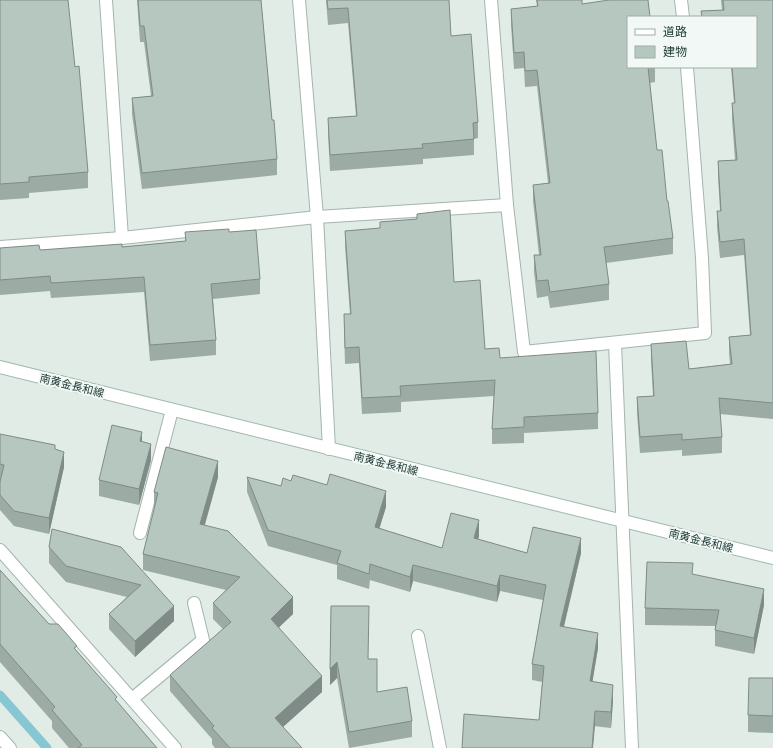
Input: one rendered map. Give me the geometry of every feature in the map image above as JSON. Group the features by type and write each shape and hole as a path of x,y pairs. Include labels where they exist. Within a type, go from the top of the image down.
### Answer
{"street":[{"path":"106,0 122,238"},
{"path":"299,0 317,216 329,449"},
{"path":"491,0 507,205 524,352 705,333 702,258 687,68"},
{"path":"682,0 683,16"},
{"path":"0,247 122,238 317,216 507,205"},
{"path":"615,343 632,748"},
{"name":"南黄金長和線","path":"0,367 773,558"},
{"path":"140,533 172,410"},
{"path":"0,550 175,748"},
{"path":"132,700 203,640 194,603"},
{"path":"418,636 440,748"},
{"path":"0,737 10,748"}],"building":[{"path":"0,0 68,0 75,67 79,66 88,172 29,177 29,182 0,184"},
{"path":"138,0 261,0 277,159 142,173 132,98 153,96 144,26 140,26"},
{"path":"327,0 449,0 451,36 471,34 478,122 473,123 474,139 422,144 423,148 330,155 328,118 357,116 348,8 328,9"},
{"path":"537,0 582,0 582,4 609,0 648,0 650,16 627,16 627,68 648,68 657,150 662,150 667,201 673,238 604,247 609,284 550,292 548,280 537,281 534,255 541,255 533,185 550,183 537,70 525,71 524,52 514,53 511,9 538,6"},
{"path":"723,0 773,0 773,403 719,398 722,437 682,440 682,434 640,437 637,397 654,396 651,344 686,341 689,369 732,364 729,337 751,335 744,239 720,242 717,211 721,211 718,161 737,160 732,103 735,103 732,68 757,68 757,16 702,16 701,11 724,10"},
{"path":"450,210 454,282 480,280 485,349 499,348 500,358 596,351 598,413 524,417 524,427 492,429 495,380 400,386 401,396 362,398 359,347 345,348 344,314 351,314 345,231 380,228 380,222 417,219 417,214"},
{"path":"229,229 229,232 256,230 260,279 211,284 216,340 150,345 144,277 51,283 50,276 0,280 0,248 39,245 40,250 122,244 122,247 186,241 185,232"},
{"path":"112,425 142,432 140,441 151,444 139,489 99,480"},
{"path":"0,434 55,445 55,449 64,452 49,518 14,511 0,495 0,482 4,465 0,464"},
{"path":"166,447 218,461 200,524 228,531 293,597 271,619 322,676 275,718 302,748 230,748 212,728 214,726 170,675 231,622 213,603 240,577 143,554 158,493 154,492"},
{"path":"330,474 386,491 375,527 442,548 451,513 479,520 474,538 527,553 533,527 581,538 560,626 598,633 590,681 613,685 611,712 595,711 592,748 462,748 464,714 539,720 544,666 532,664 546,585 500,575 497,586 413,565 410,577 370,564 369,574 337,563 341,551 268,530 247,477 281,486 283,478 291,481 293,475 327,485"},
{"path":"52,529 121,547 174,606 135,641 109,614 141,585 66,566 49,547"},
{"path":"647,562 693,563 692,574 764,589 754,638 715,630 719,610 645,608"},
{"path":"0,570 49,624 58,624 77,646 74,648 117,697 115,699 157,748 78,748 82,745 52,710 55,707 0,644"},
{"path":"331,606 369,606 368,659 377,659 377,692 407,687 412,721 349,732 337,662 330,669"},
{"path":"749,678 773,678 773,716 748,715"}],"waterway":[{"path":"0,695 47,748"}]}
